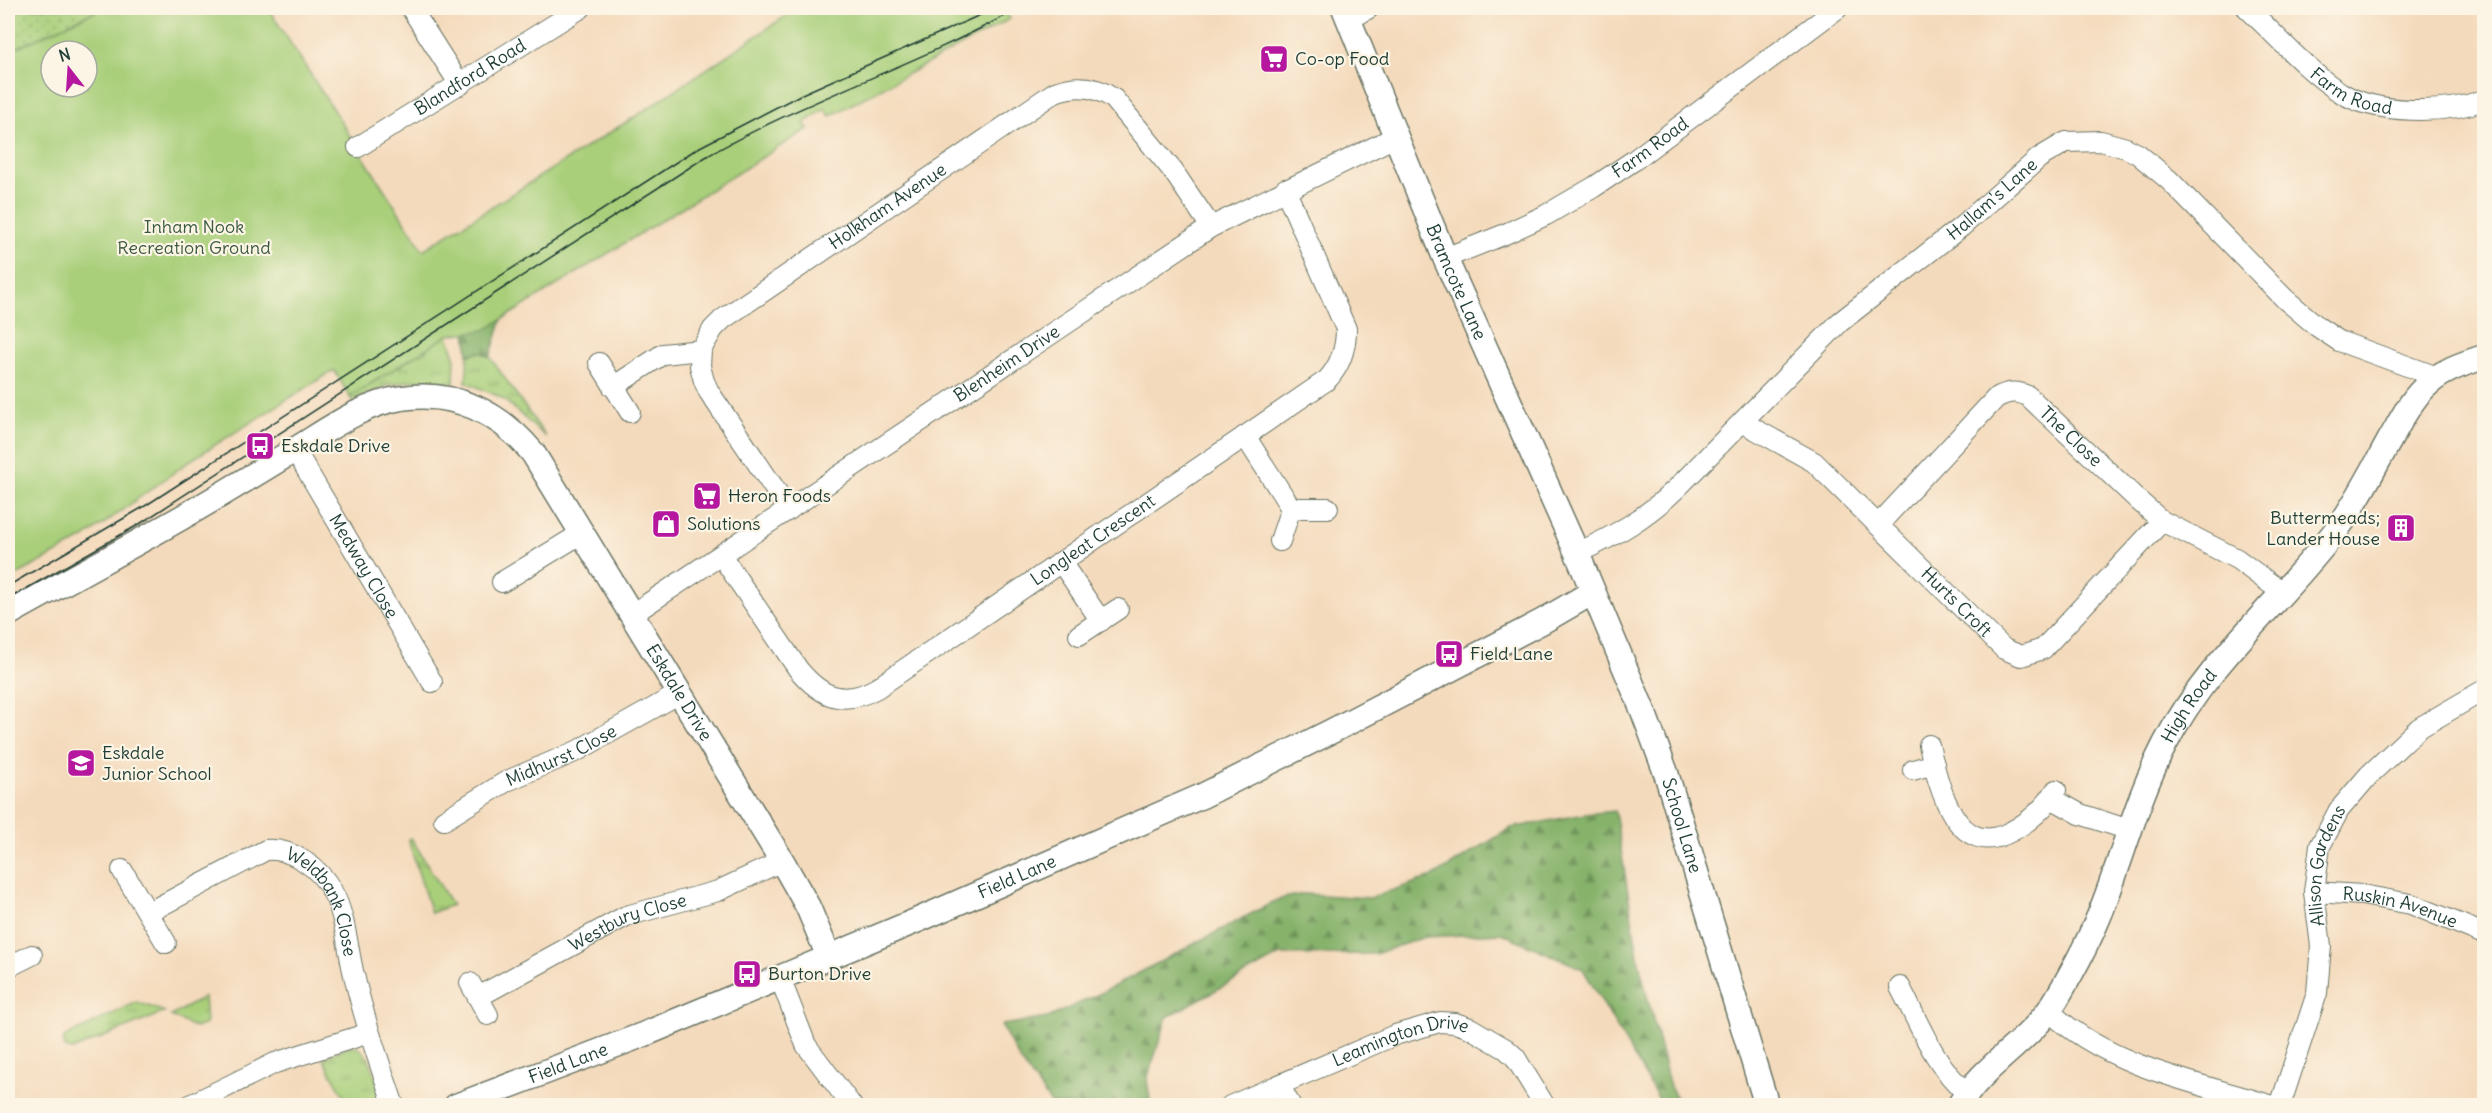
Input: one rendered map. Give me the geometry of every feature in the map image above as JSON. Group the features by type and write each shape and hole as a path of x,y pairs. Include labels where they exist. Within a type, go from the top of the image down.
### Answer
{"street":[{"path":"411,8 459,85"},
{"name":"Blandford Road","path":"358,147 581,8"},
{"name":"Farm Road","path":"1445,258 1546,215 1594,187 1633,161 1838,8"},
{"name":"Farm Road","path":"2247,8 2322,79 2341,93 2359,101 2378,106 2425,110 2455,108 2484,100"},
{"name":"Bramcote Lane","path":"1354,12 1395,137 1445,258 1577,553"},
{"name":"Holkham Avenue","path":"701,350 713,329 723,319 1055,92 1066,88 1091,88 1105,92 1114,99 1173,171 1211,227"},
{"name":"Blenheim Drive","path":"631,615 1211,227 1395,137"},
{"name":"Hallam's Lane","path":"1577,553 1621,531 1649,513 1674,491 1840,322 1961,226 2039,158 2066,142 2101,141 2126,148 2153,165 2285,299 2318,327 2339,341 2437,377"},
{"name":"Longleat Crescent","path":"721,555 807,680 820,691 839,698 860,695 877,687 1327,380 1340,363 1346,340 1342,317 1285,189"},
{"path":"613,387 663,354 701,350 700,366 709,392 789,510"},
{"name":"High Road","path":"1963,1099 2049,1011 2077,964 2094,927 2158,758 2191,700 2208,677 2339,526 2402,419 2423,389 2452,368 2484,357"},
{"path":"598,363 630,412"},
{"name":"The Close","path":"1878,525 1996,398 2006,393 2017,392 2028,396 2162,520 2237,559 2283,593"},
{"name":"Eskdale Drive","path":"8,614 219,496 367,407 381,402 418,397 456,399 496,418 519,436 533,453 782,861 808,907 829,957"},
{"name":"Hurts Croft","path":"1742,422 1814,462 2004,649 2021,656 2043,649 2162,520"},
{"path":"1245,436 1291,507"},
{"name":"Medway Close","path":"295,450 432,682"},
{"path":"1291,507 1328,508"},
{"path":"1280,541 1291,507"},
{"path":"502,582 582,533"},
{"name":"School Lane","path":"1577,553 1643,711 1666,773 1767,1106"},
{"path":"1061,562 1101,621"},
{"name":"Field Lane","path":"456,1106 487,1101 780,978 1202,796 1543,621 1593,592"},
{"path":"1079,635 1118,609"},
{"name":"Allison Gardens","path":"2280,1106 2317,993 2321,946 2314,892 2320,846 2339,810 2352,793 2419,728 2484,690"},
{"name":"Midhurst Close","path":"444,820 507,781 578,752 680,693"},
{"path":"1913,770 1931,754 1942,795 1950,813 1963,827 1981,837 1989,839 2001,837 2019,828 2053,794 2080,814 2129,830"},
{"name":"Weldbank Close","path":"148,912 266,849 285,850 314,869 332,889 341,912 353,974 369,1033 394,1106"},
{"name":"Westbury Close","path":"488,1015 474,990 626,916 718,891 782,861"},
{"path":"122,870 166,943"},
{"name":"Ruskin Avenue","path":"2314,892 2362,895 2411,904 2484,934"},
{"path":"8,967 32,956"},
{"path":"780,978 806,1045 852,1106"},
{"path":"1900,987 1942,1067 1963,1099"},
{"path":"2049,1011 2074,1033 2110,1054 2272,1106"},
{"name":"Leamington Drive","path":"1230,1106 1395,1035 1423,1025 1448,1023 1480,1033 1506,1049 1515,1057 1545,1106"},
{"path":"188,1106 275,1063 369,1033"},
{"path":"1279,1085 1291,1106"}],"green space":[{"path":"8,8 102,8 8,52"},
{"name":"Inham Nook Recreation Ground","path":"102,8 268,8 423,250 636,116 798,8 1003,8 1010,19 830,116 825,109 804,123 808,129 485,330 448,335 350,397 334,370 191,460 84,538 8,580 8,52"},
{"path":"764,156 502,319 490,357 480,352 468,355 466,328"},
{"path":"448,335 455,356 454,383 426,380 402,382 378,389 352,401 350,397"},
{"path":"480,352 490,357 546,437 502,398 466,382 468,355"},
{"path":"1615,811 1639,963 1670,1087 1681,1105 1663,1105 1659,1100 1583,969 1501,933 1425,937 1375,954 1280,955 1167,1017 1147,1080 1151,1105 1052,1105 1020,1060 1001,1025 1048,1018 1103,992 1279,899 1304,894 1370,898 1434,876 1511,828 1585,814"},
{"path":"411,838 452,905 431,913 408,839"},
{"path":"204,997 206,1024 196,1028 171,1016"},
{"path":"137,1002 165,1012 72,1050 65,1048 63,1041 65,1037"},
{"path":"350,1046 357,1047 363,1052 372,1065 381,1096 373,1105 349,1105 323,1058"}],"tram line":[{"path":"8,586 145,506 698,148 802,94 996,8"},
{"path":"8,599 138,525 704,158 742,137 941,47 1019,8"}],"place":[{"name":"Co-op Food","path":"1274,59"},
{"name":"Eskdale Drive","path":"260,446"},
{"name":"Heron Foods","path":"707,496"},
{"name":"Solutions","path":"666,524"},
{"name":"Buttermeads; Lander House","path":"2401,528"},
{"name":"Field Lane","path":"1449,654"},
{"name":"Eskdale Junior School","path":"81,763"},
{"name":"Burton Drive","path":"747,974"}]}
